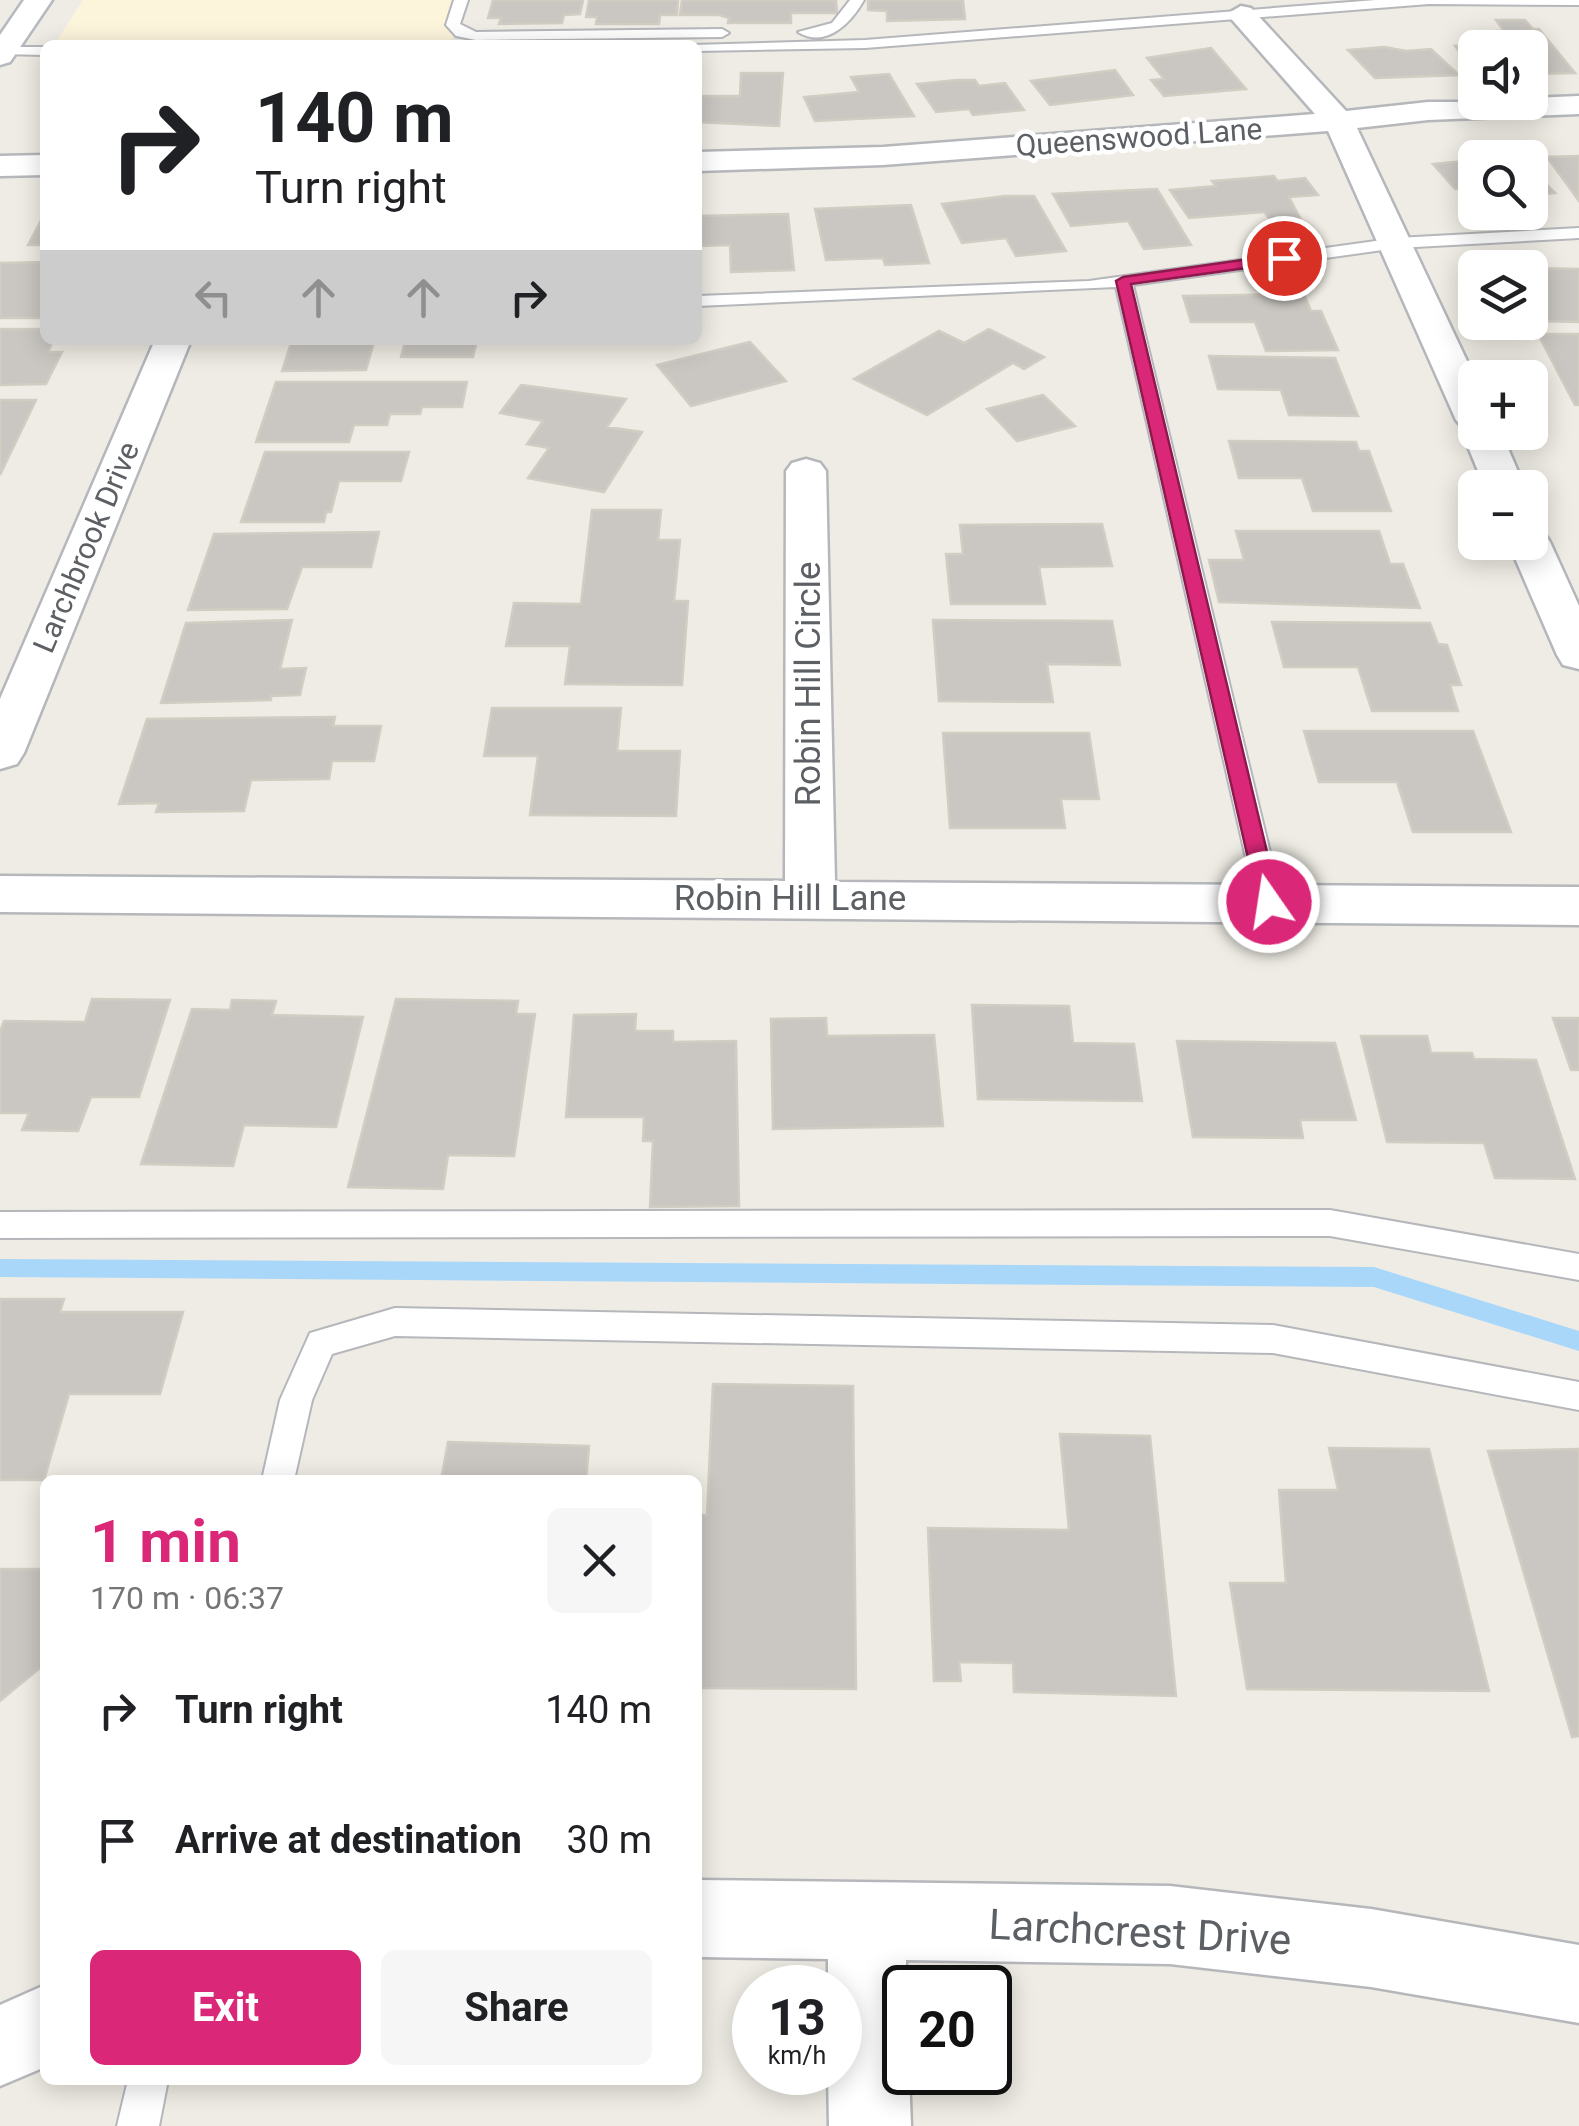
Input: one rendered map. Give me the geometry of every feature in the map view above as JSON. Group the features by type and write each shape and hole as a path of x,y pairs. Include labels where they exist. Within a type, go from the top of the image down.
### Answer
{"street":[{"path":"2,54 38,0"},
{"path":"1241,14 1338,122 1458,381"},
{"name":"Queenswood Lane","path":"702,162 883,156 1338,122 1428,111 1579,105"},
{"path":"0,166 40,166"},
{"name":"Larchbrook Drive","path":"0,753 171,345"},
{"name":"Robin Hill Circle","path":"806,471 810,898"},
{"path":"1537,560 1579,655"},
{"name":"Robin Hill Lane","path":"0,894 1579,906"},
{"name":"Larchcrest Drive","path":"702,1919 1170,1925 1371,1948 1579,1984"},
{"path":"866,1921 870,2126"},
{"path":"0,2046 40,2027"}],"lane":[{"path":"461,0 454,25 461,33 476,36 831,32 845,22 857,0"},
{"path":"702,47 864,44 1429,0 1579,1"},
{"path":"2,54 40,51"},
{"path":"702,301 1123,281 1397,243 1579,233"},
{"path":"1123,281 1269,902"},
{"path":"0,1225 1330,1224 1579,1267"},
{"path":"279,1475 296,1400 321,1343 395,1322 1274,1339 1579,1396"},
{"path":"138,2126 147,2085"}],"shaded area":[{"path":"83,0 465,0 452,40 57,40"}],"building":[{"path":"493,0 583,0 580,14 564,15 562,23 499,24 501,18 488,18"},
{"path":"589,0 678,0 677,15 660,15 659,24 596,24 597,17 586,17"},
{"path":"682,0 836,0 837,13 791,13 791,23 728,23 729,18 719,15 680,15"},
{"path":"868,0 963,0 965,19 887,21 887,11 868,10"},
{"path":"1496,20 1525,20 1540,30 1503,30"},
{"path":"1548,40 1575,73 1548,74"},
{"path":"1211,48 1246,89 1164,96 1151,80 1164,79 1147,58"},
{"path":"1431,49 1458,75 1375,78 1348,50"},
{"path":"1115,70 1133,95 1050,105 1031,81"},
{"path":"741,73 783,73 779,126 702,122 702,96 740,96"},
{"path":"889,74 914,116 815,121 804,97 859,92 851,77"},
{"path":"975,80 979,86 1005,83 1024,110 973,115 969,109 936,112 917,84"},
{"path":"1579,156 1579,201 1548,158"},
{"path":"1458,162 1458,189 1455,189 1433,164"},
{"path":"1274,176 1277,181 1305,178 1318,195 1289,197 1301,220 1272,222 1264,212 1189,218 1170,190 1216,186 1212,181"},
{"path":"1157,189 1191,245 1144,249 1128,221 1071,226 1053,194"},
{"path":"1034,196 1066,251 1016,256 1006,238 962,243 942,204"},
{"path":"911,205 929,263 885,265 883,258 826,260 815,209"},
{"path":"788,214 794,270 731,272 730,245 702,246 702,216"},
{"path":"40,222 40,245 28,245"},
{"path":"40,262 40,318 0,318 0,263"},
{"path":"1548,268 1579,269 1579,322 1548,321"},
{"path":"1304,294 1311,311 1321,311 1338,350 1266,351 1255,322 1191,322 1183,296"},
{"path":"0,329 40,329 40,345 52,345 48,352 62,352 46,384 0,385"},
{"path":"989,329 1044,357 1024,369 1013,363 927,415 854,379 939,331 964,343"},
{"path":"1548,334 1579,334 1579,405 1575,405 1541,340 1548,340"},
{"path":"750,342 786,381 691,406 657,365"},
{"path":"290,345 373,345 366,370 282,371"},
{"path":"404,345 476,345 473,357 401,357"},
{"path":"1209,356 1335,358 1358,416 1289,415 1281,390 1218,389"},
{"path":"276,382 467,382 462,407 422,407 420,414 390,414 387,425 354,425 349,442 256,442"},
{"path":"521,385 626,399 607,427 642,432 604,492 528,478 549,448 527,444 543,421 500,413"},
{"path":"1043,395 1075,426 1017,441 987,409"},
{"path":"0,400 36,400 0,475"},
{"path":"1229,441 1356,442 1359,451 1369,451 1391,511 1313,511 1302,478 1239,478"},
{"path":"265,452 409,452 401,481 339,481 331,512 326,512 324,522 241,522"},
{"path":"592,510 661,510 658,540 680,540 674,601 688,601 682,685 565,684 570,646 506,646 514,603 581,604"},
{"path":"1102,524 1112,566 1039,567 1045,604 951,604 946,554 963,554 960,525"},
{"path":"1236,531 1379,531 1390,564 1403,564 1420,608 1219,602 1209,560 1244,560"},
{"path":"379,532 371,567 302,567 287,609 188,610 214,534"},
{"path":"292,620 280,669 306,668 300,695 271,696 271,700 161,703 186,623"},
{"path":"933,620 1112,621 1120,665 1047,664 1053,702 939,701"},
{"path":"1272,622 1430,623 1438,644 1447,645 1461,685 1450,685 1458,711 1372,711 1358,667 1284,667"},
{"path":"492,708 621,708 617,751 680,751 676,816 530,815 538,756 484,756"},
{"path":"335,717 333,726 381,726 374,761 332,761 329,779 251,780 244,811 156,812 159,803 119,804 147,719"},
{"path":"1304,731 1473,731 1511,832 1413,832 1397,782 1319,782"},
{"path":"943,733 1089,733 1099,799 1061,799 1065,828 950,828"},
{"path":"92,999 170,1000 139,1097 91,1097 78,1131 22,1130 29,1113 0,1113 0,1032 4,1021 85,1022"},
{"path":"396,999 518,1001 516,1014 535,1014 514,1156 448,1155 443,1189 348,1187"},
{"path":"232,1000 276,1001 272,1015 363,1017 336,1127 244,1125 233,1166 141,1164 192,1009 230,1010"},
{"path":"972,1005 1069,1006 1073,1043 1134,1044 1142,1101 978,1099"},
{"path":"636,1014 635,1031 673,1031 673,1042 736,1041 739,1206 650,1207 653,1141 643,1141 644,1117 566,1117 574,1015"},
{"path":"826,1018 827,1036 934,1035 943,1126 773,1129 771,1019"},
{"path":"1553,1018 1579,1018 1579,1070 1571,1070"},
{"path":"1361,1036 1427,1036 1431,1053 1472,1053 1474,1059 1536,1060 1575,1179 1495,1178 1484,1143 1387,1142"},
{"path":"1177,1041 1335,1043 1356,1120 1300,1120 1303,1138 1193,1137"},
{"path":"0,1299 64,1299 60,1312 183,1312 160,1394 69,1394 45,1475 40,1475 40,1480 0,1480"},
{"path":"713,1384 853,1386 856,1689 702,1688 702,1515 707,1515"},
{"path":"1060,1434 1150,1436 1176,1696 1014,1692 1013,1663 959,1662 961,1681 934,1681 928,1528 1069,1530"},
{"path":"448,1442 589,1446 586,1475 442,1475"},
{"path":"1329,1448 1429,1449 1489,1691 1247,1689 1230,1583 1286,1583 1279,1490 1338,1490"},
{"path":"1579,1449 1579,1736 1572,1737 1488,1451"},
{"path":"0,1569 40,1569 40,1668 0,1701"}],"waterway":[{"path":"0,1268 1374,1277 1579,1341"}],"route":[{"path":"1269,902 1123,281 1284,258"}]}
